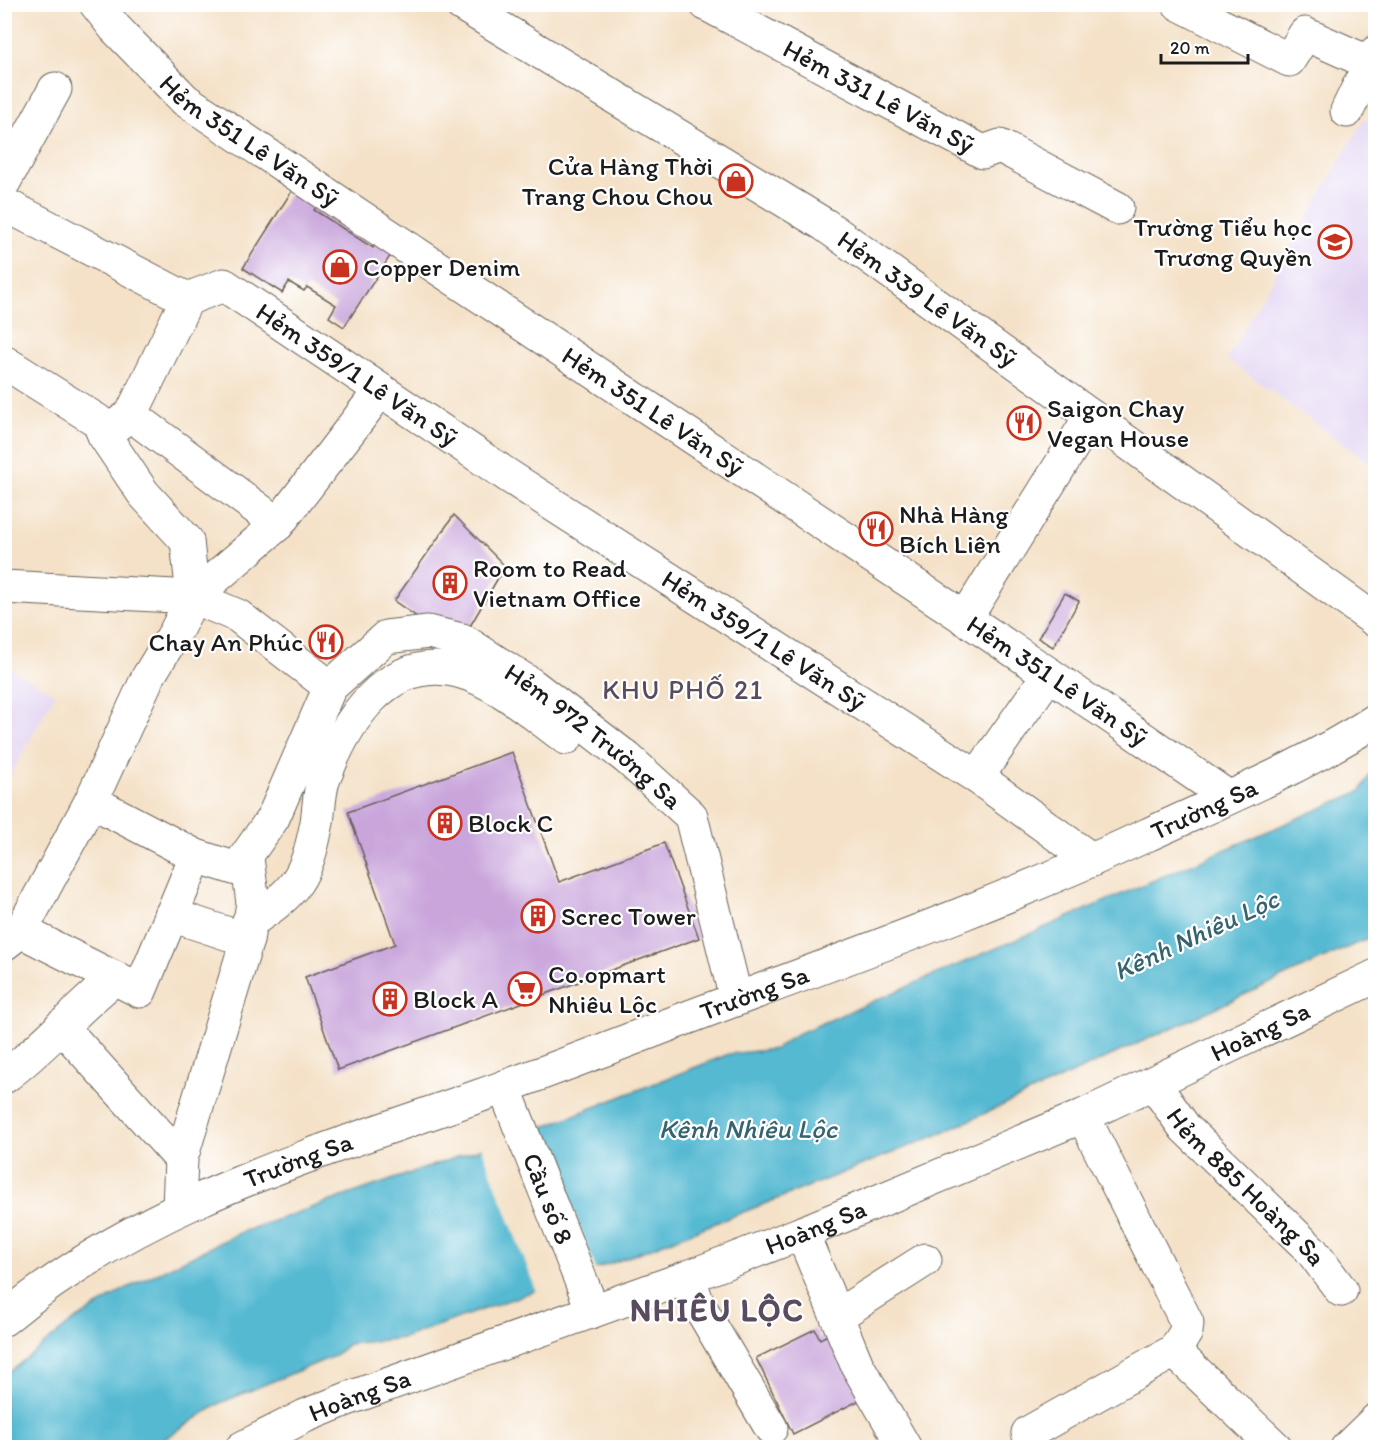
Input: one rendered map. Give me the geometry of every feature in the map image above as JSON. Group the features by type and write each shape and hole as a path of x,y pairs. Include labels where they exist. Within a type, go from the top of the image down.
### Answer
{"street":[{"name":"Hẻm 351 Lê Văn Sỹ","path":"96,4 115,28 185,100 1049,674 1228,797"},
{"name":"Hẻm 339 Lê Văn Sỹ","path":"461,4 825,225 1376,621"},
{"name":"Hẻm 331 Lê Văn Sỹ","path":"706,4 983,152 1000,146 1117,208"},
{"path":"1179,4 1289,60 1305,34 1373,58 1347,111"},
{"path":"4,182 56,88"},
{"path":"4,204 187,298 131,416 104,435"},
{"name":"Hẻm 359/1 Lê Văn Sỹ","path":"187,298 224,285 380,391 977,777 1092,860"},
{"path":"4,362 98,421 104,435 143,493 187,541 193,597"},
{"path":"127,984 13,937 91,801 148,677 176,631 193,597 278,525 380,391"},
{"path":"131,416 278,525"},
{"path":"965,619 1091,416"},
{"path":"4,587 193,597 238,616 330,687 273,818 247,858 237,869 196,856 91,801"},
{"name":"Hẻm 972 Trường Sa","path":"330,687 386,637 428,632 462,640 532,685 627,758 692,816 736,999"},
{"path":"248,931 280,903 298,883 314,840 322,783 352,722 374,694 404,673 437,668 469,676 488,684 609,768 658,785"},
{"path":"977,777 1049,674"},
{"name":"Trường Sa","path":"4,1319 68,1271 119,1239 179,1208 249,1178 494,1091 966,914 1092,860 1228,797 1337,743 1376,720"},
{"path":"4,1077 21,1065 61,1026 127,984 171,915 196,856"},
{"path":"179,1208 182,1159 248,931 253,903 247,858"},
{"path":"171,915 248,931"},
{"name":"Hoàng Sa","path":"242,1448 280,1439 347,1399 576,1300 688,1277 802,1233 1083,1116 1376,976"},
{"path":"61,1026 182,1159"},
{"name":"Hẻm 885 Hoàng Sa","path":"1153,1083 1185,1128 1311,1250 1341,1290"},
{"name":"Cầu số 8","path":"494,1091 576,1300"},
{"path":"1028,1433 1174,1350 1186,1332 1187,1323 1083,1116"},
{"path":"802,1233 857,1365 904,1448"},
{"path":"837,1316 925,1260"},
{"path":"688,1277 698,1305 771,1428"},
{"path":"1174,1350 1276,1448"},
{"path":"1347,1448 1376,1420"}],"shaded area":[{"name":"Trường Tiểu học Trương Quyền","path":"1364,119 1376,126 1375,467 1227,359"},
{"path":"5,666 55,694 5,785"}],"water":[{"name":"Kênh Nhiêu Lộc","path":"1375,765 1375,935 942,1133 777,1199 615,1262 403,1338 348,1344 334,1356 220,1403 152,1447 5,1447 4,1376 71,1323 123,1290 239,1233 549,1125 729,1054 775,1049 795,1035 1361,791"}],"pier":[{"path":"540,1125 597,1272 537,1293 481,1146"}],"building":[{"path":"293,189 317,205 314,210 373,248 380,237 396,247 344,327 329,317 336,305 307,287 304,291 289,282 282,293 243,268"},
{"name":"Room to Read Vietnam Office","path":"454,515 505,566 462,640 439,632 394,601"},
{"path":"1065,593 1079,601 1053,647 1038,638"},
{"name":"Screc Tower","path":"512,752 559,882 664,843 699,938 338,1070 305,977 395,944 348,812"},
{"path":"815,1329 820,1339 839,1329 870,1395 793,1434 756,1358"}],"place":[{"name":"Cửa Hàng Thời Trang Chou Chou","path":"736,181"},
{"name":"Trường Tiểu học Trương Quyền","path":"1335,242"},
{"name":"Copper Denim","path":"340,267"},
{"name":"Saigon Chay Vegan House","path":"1024,423"},
{"name":"Nhà Hàng Bích Liên","path":"876,529"},
{"name":"Room to Read Vietnam Office","path":"450,583"},
{"name":"Chay An Phúc","path":"326,642"},
{"name":"Block C","path":"445,823"},
{"name":"Screc Tower","path":"538,916"},
{"name":"Co.opmart Nhiêu Lộc","path":"525,989"},
{"name":"Block A","path":"390,999"}],"district":[{"name":"KHU PHỐ 21","path":"683,690"},
{"name":"NHIÊU LỘC","path":"717,1310"}]}
